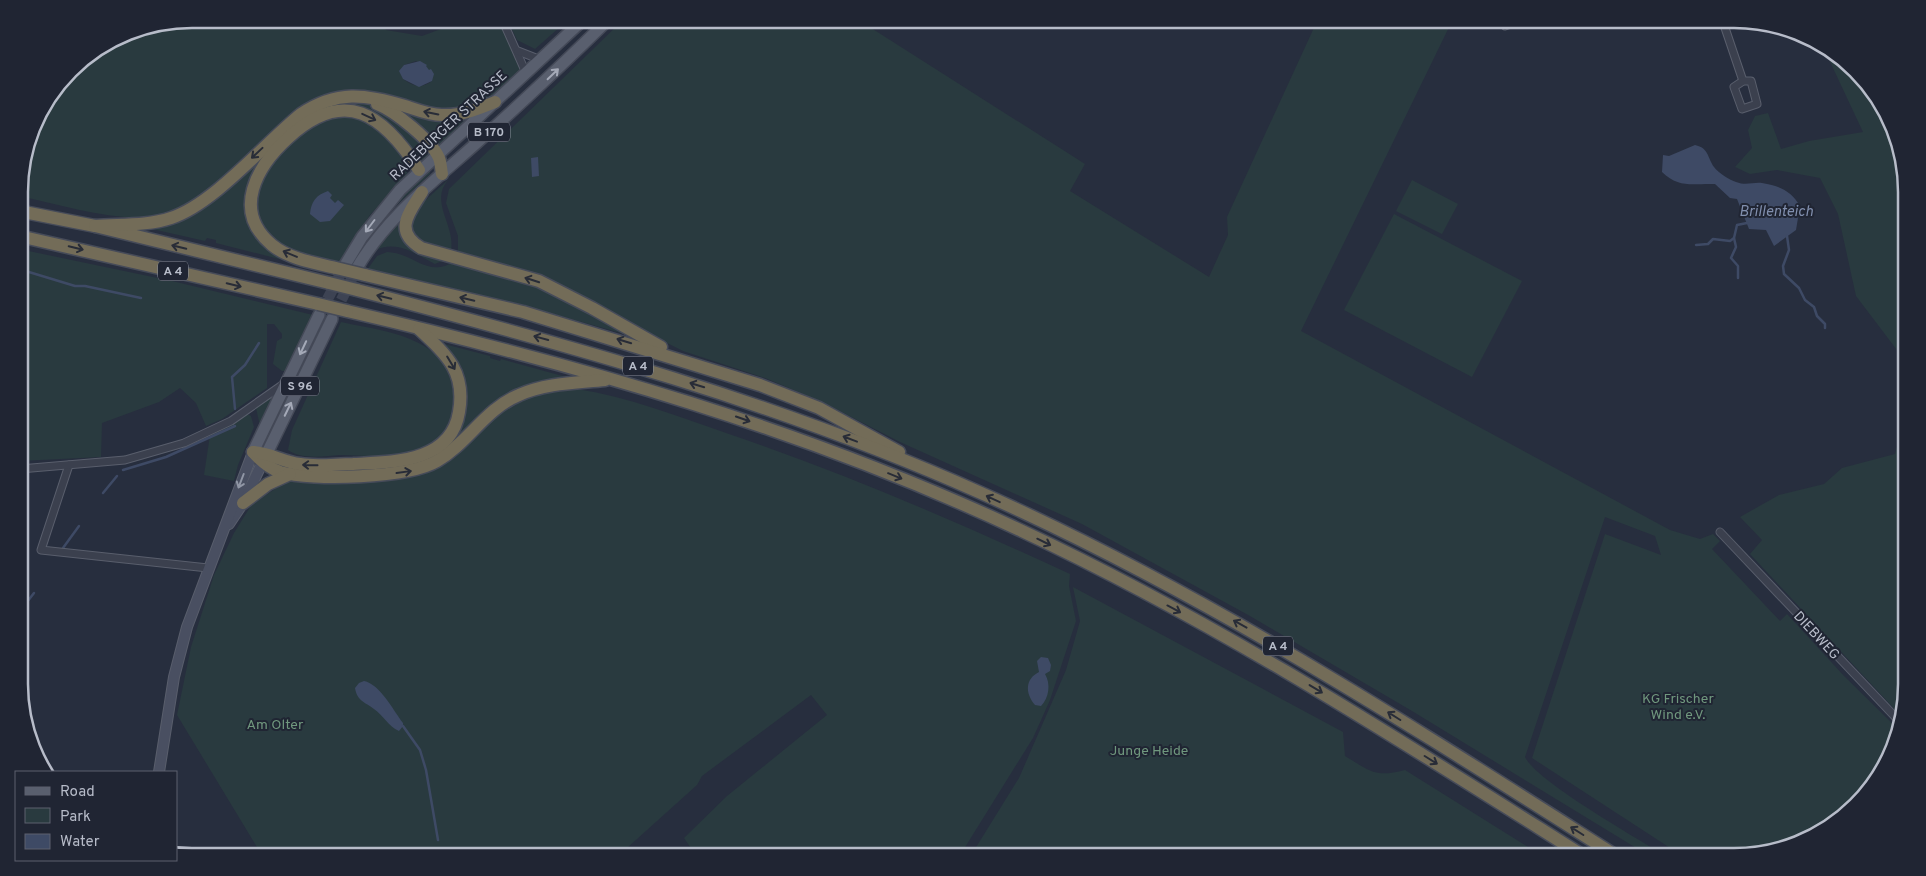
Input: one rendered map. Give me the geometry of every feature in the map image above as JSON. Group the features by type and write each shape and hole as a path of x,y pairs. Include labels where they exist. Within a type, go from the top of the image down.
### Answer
{"highway":[{"path":"356,96 398,114 436,154 442,174"},
{"path":"95,226 157,222 181,215 214,192 301,114 335,98 368,96 443,115 467,112 495,102"},
{"path":"419,170 394,137 376,120 350,110 320,114 305,123 272,153 255,178 252,192 252,207 259,228 273,246 283,252 523,312 768,387 819,408 893,448 912,463"},
{"path":"422,192 406,221 406,235 421,248 553,288 687,361"},
{"name":"A 4","path":"28,212 95,226 329,283 548,340 771,409 912,463 982,493 1116,557 1240,624 1365,698 1604,848"},
{"name":"A 4","path":"28,238 319,310 347,311 613,380 694,403 846,456 972,509 1081,560 1193,619 1309,685 1570,848"},
{"path":"252,452 265,458 300,464 390,462 421,456 442,444 459,417 462,394 458,374 446,354 417,328"},
{"path":"265,458 274,470 290,474 327,476 391,474 418,469 449,453 499,406 519,395 560,384 613,380"},
{"path":"243,503 268,484 290,474"}],"main road":[{"name":"RADEBURGER STRASSE","path":"340,267 375,219 419,170 574,28"},
{"name":"B 170","path":"361,272 372,244 422,192 525,100 600,28"},
{"name":"S 96","path":"159,771 177,667 194,605 226,529 252,452 288,382 319,310"},
{"name":"S 96","path":"226,529 243,503 332,319"}],"street":[{"path":"506,28 526,73"},
{"path":"1725,28 1743,80"},
{"path":"518,51 540,60"},
{"path":"28,468 125,460 184,443 223,425 288,382"},
{"path":"69,465 41,550 208,568"},
{"name":"DIEBWEG","path":"1720,532 1895,717"},
{"path":"1735,547 1742,541"}],"green space":[{"path":"192,28 385,28 386,30 422,36 444,28 502,28 519,62 520,69 517,74 486,101 474,107 457,111 439,111 372,93 337,92 323,96 302,107 226,177 182,207 160,215 139,218 79,210 28,198 31,160 40,129 55,100 68,83 92,61 110,49 149,33 170,29","holes":["416,61 429,71 432,81 421,86 410,83 403,79 404,65"]},
{"path":"511,28 559,28 535,49 517,40"},
{"name":"KG Frischer Wind e.V.","path":"615,28 871,28 1085,164 1070,191 1209,277 1228,235 1227,217 1314,28 1449,28 1301,331 1670,530 1700,539 1713,534 1720,541 1712,549 1780,621 1787,614 1844,676 1893,724 1890,737 1877,766 1865,784 1834,815 1816,827 1797,836 1777,843 1745,848 1670,848 1532,758 1605,534 1661,555 1655,536 1605,517 1525,757 1533,768 1548,781 1652,848 1636,848 1412,711 1250,616 1082,524 900,442 822,402 765,378 683,351 641,330 458,253 458,236 446,203 449,189"},
{"path":"1828,57 1865,92 1877,110 1893,149 1897,170 1898,192 1898,351 1856,296 1838,214 1820,178 1777,170 1750,174 1735,167 1752,148 1748,130 1755,116 1768,113 1781,149 1809,141 1863,132"},
{"path":"347,101 375,105 401,120 430,154 420,163 381,119 320,108"},
{"path":"400,110 478,112 438,148"},
{"path":"336,114 363,118 392,141 410,167 405,177 370,215 339,263 299,254 277,243 264,226 257,206 258,184 262,173 269,164 300,132 315,122"},
{"path":"272,147 254,174 251,190 252,223 295,263 216,243 216,240 207,238 205,241 152,229 170,224 203,207 231,185"},
{"path":"430,169 430,174 388,213 400,197"},
{"path":"448,180 443,188 441,197 452,242 451,251 420,241 414,232 413,224 419,208"},
{"path":"1412,180 1458,204 1442,234 1396,211"},
{"path":"1394,214 1522,281 1472,377 1344,310"},
{"path":"403,218 403,233 447,259 435,264 405,249 390,246 373,251"},
{"path":"28,251 172,281 313,315 286,371 282,371 273,364 277,341 282,338 282,334 274,324 267,324 267,388 222,419 206,426 196,403 180,388 159,402 102,423 101,457 28,461"},
{"path":"387,252 406,256 429,266 445,266 455,261 557,293 628,335 539,310 367,270 377,256"},
{"path":"341,322 404,337 424,346 438,357 447,371 453,387 453,404 450,420 442,434 430,445 413,453 386,456 307,456 288,450 292,430"},
{"path":"444,344 490,356 490,358 500,361 501,359 566,377 565,379 516,391 498,400 450,445 463,416 466,386 460,365"},
{"name":"Am Olter","path":"577,389 616,397 654,408 773,449 944,517 1070,574 1069,586 1076,621 1050,700 1033,738 965,848 691,848 684,838 727,796 827,715 811,695 702,776 697,785 627,848 258,848 177,715 191,647 214,575 234,533 252,504 278,487 278,484 286,481 406,477 433,469 507,406 545,391"},
{"path":"273,394 275,395 260,426 256,408"},
{"path":"247,414 251,416 254,427 238,465 234,481 204,475 210,435"},
{"path":"1898,442 1898,684 1896,711 1750,554 1762,540 1740,517 1779,495 1824,484 1842,468 1895,454"},
{"name":"Junge Heide","path":"1073,587 1343,732 1345,756 1361,766 1379,773 1405,770 1530,848 976,848 1019,778 1066,670 1080,621"}],"water":[{"path":"420,61 427,65 434,74 432,81 419,87 403,79 399,71 404,65"},
{"name":"Brillenteich","path":"1695,145 1703,148 1716,169 1731,180 1743,184 1768,184 1789,193 1800,206 1796,230 1774,246 1766,230 1749,229 1737,199 1730,198 1715,184 1681,183 1674,181 1662,172 1663,155 1669,156"},
{"path":"538,157 539,176 532,177 531,158"},
{"path":"328,191 332,195 330,198 335,203 338,200 344,205 330,221 320,222 310,214 312,206 317,197"},
{"path":"1041,657 1048,658 1051,665 1050,671 1045,674 1048,682 1048,691 1046,699 1041,706 1035,705 1029,696 1028,687 1031,678 1039,672 1037,661"},
{"path":"364,681 370,683 381,692 403,723 399,731 358,696 355,688"}],"waterway":[{"path":"1696,245 1708,244 1713,239 1730,241 1734,238 1737,225 1747,223"},
{"path":"1787,236 1789,250 1783,266 1784,274 1799,288 1805,300 1814,307 1817,316 1825,324 1825,328"},
{"path":"1734,238 1736,247 1731,258 1738,266 1738,278"},
{"path":"28,272 75,286 85,286 141,298"},
{"path":"235,409 232,377 245,365 259,343"},
{"path":"123,470 166,457 235,426"},
{"path":"103,493 117,476"},
{"path":"63,548 79,526"},
{"path":"28,601 34,593"},
{"path":"403,726 420,750 426,770 438,840"}],"tunnel":[{"path":"320,314 345,265"},
{"path":"334,315 357,268"}]}
